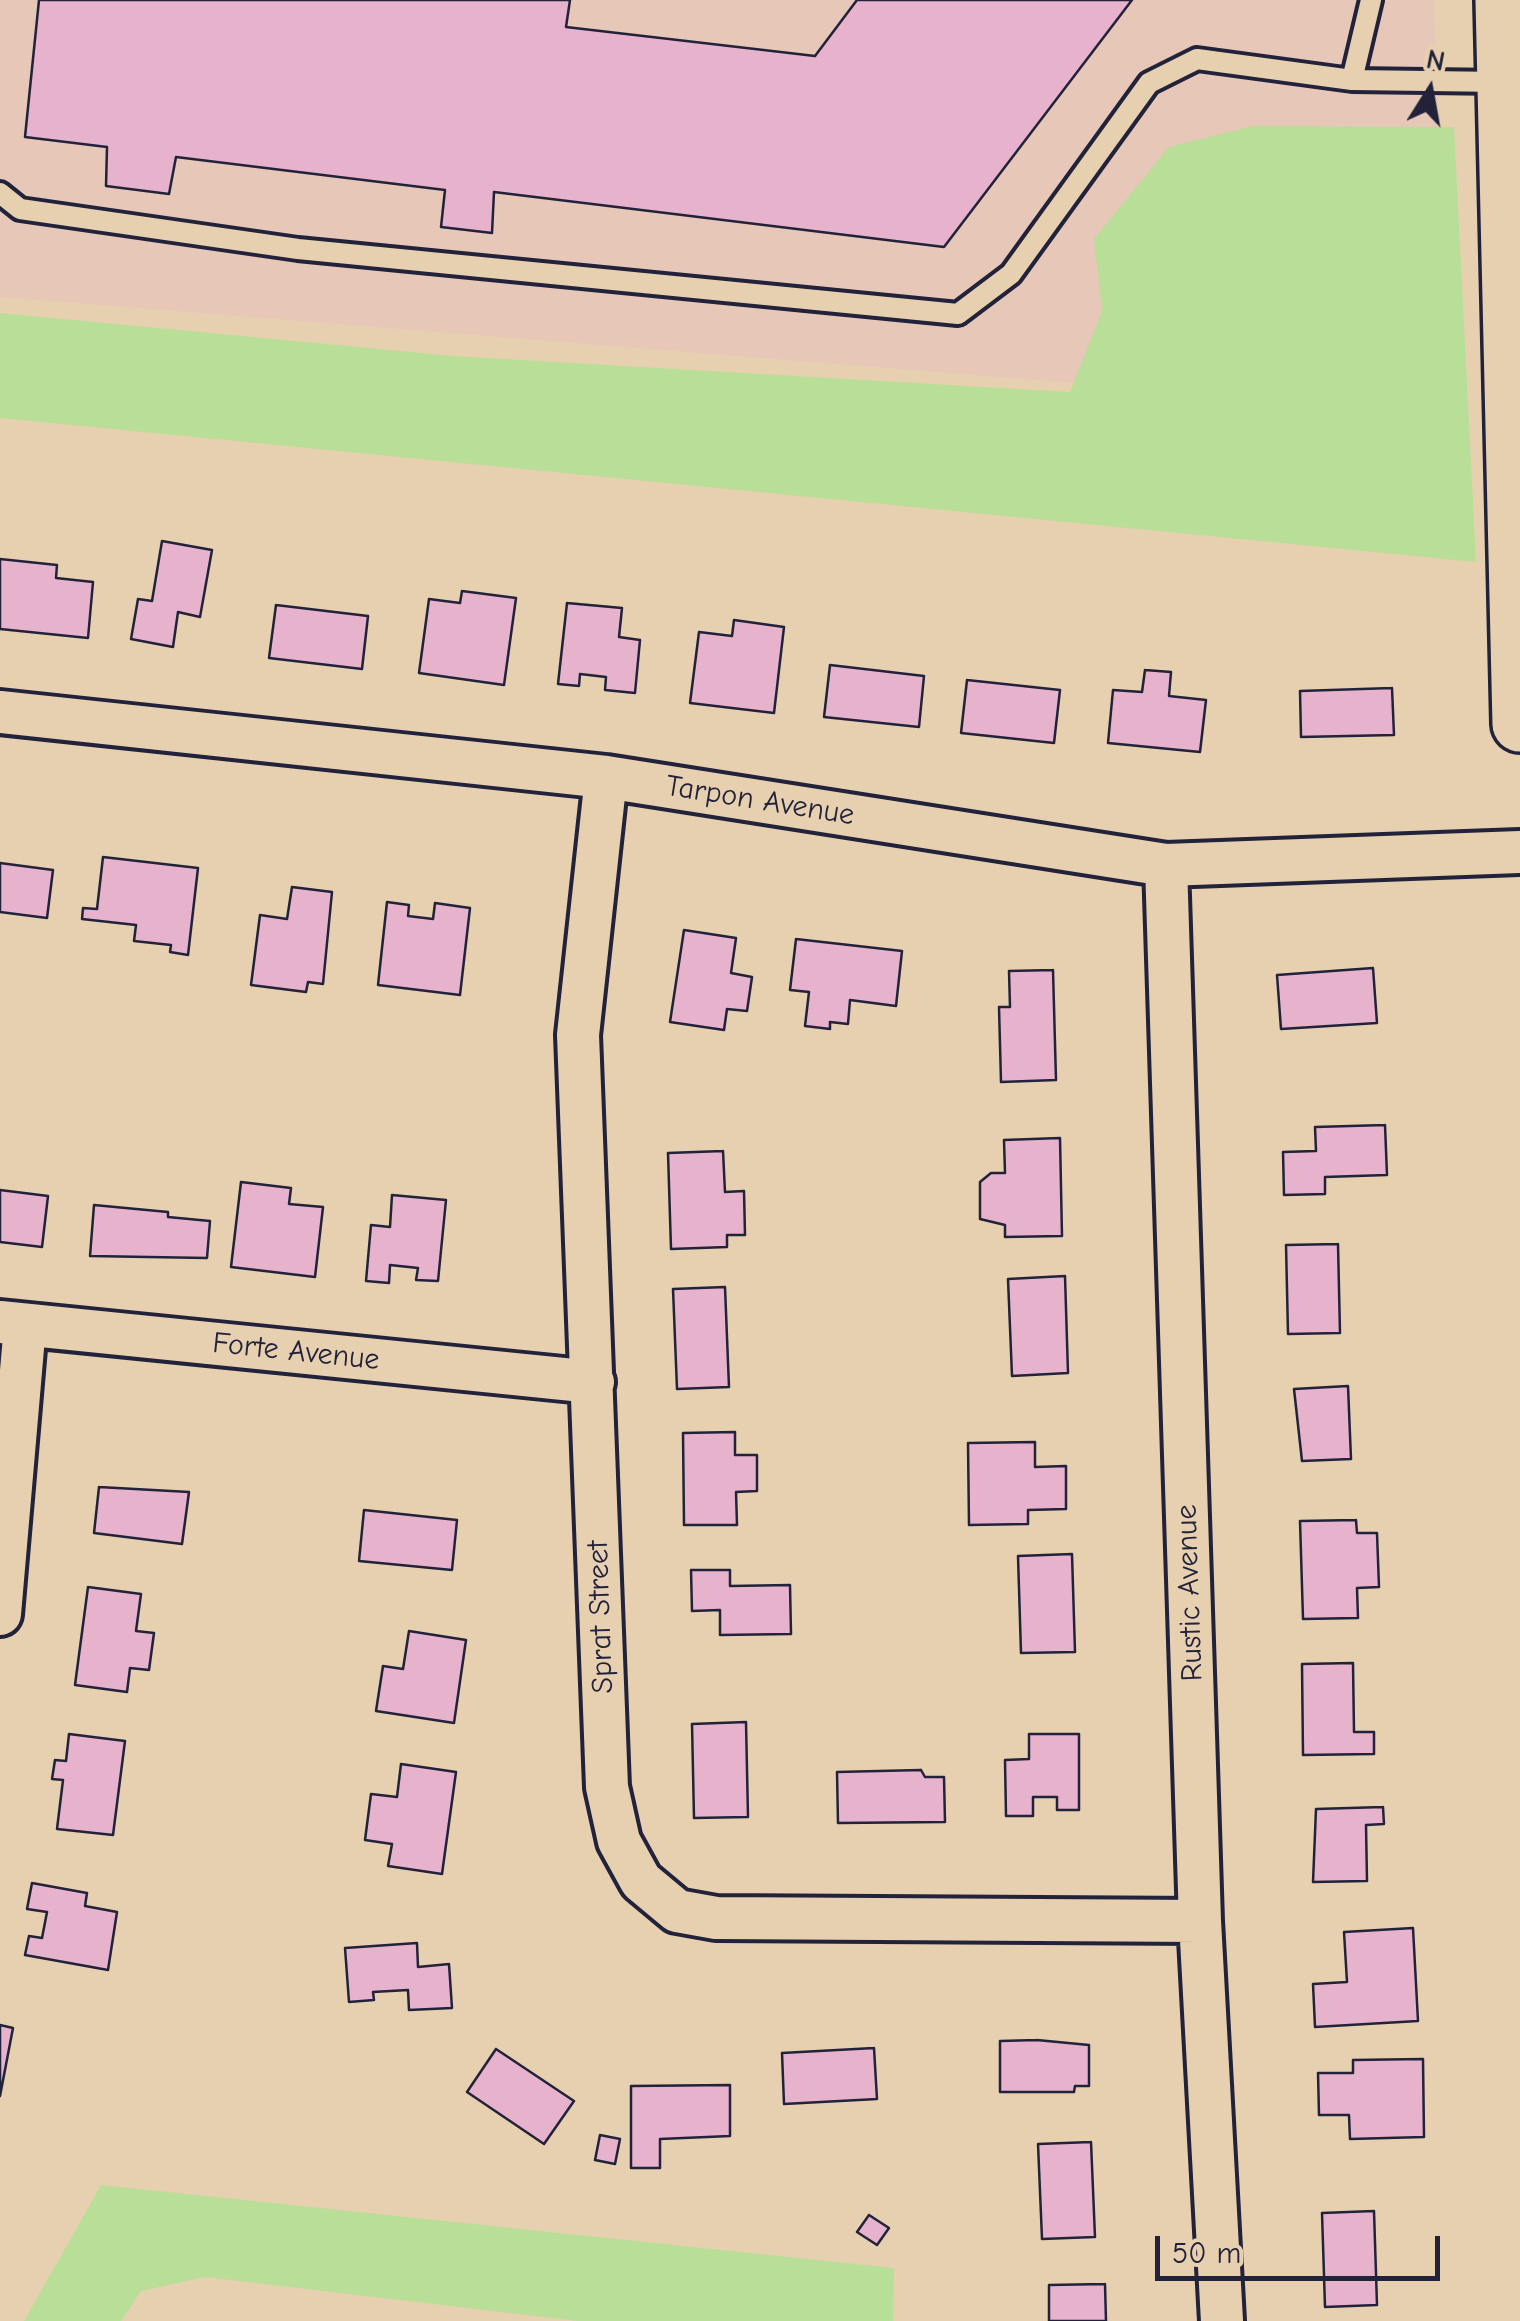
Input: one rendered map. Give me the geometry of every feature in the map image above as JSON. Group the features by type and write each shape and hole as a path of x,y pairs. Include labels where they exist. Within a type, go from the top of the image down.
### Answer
{"main road":[{"path":"1503,0 1520,724"}],"street":[{"name":"Tarpon Avenue","path":"0,712 606,777 1166,866 1520,852"},
{"name":"Sprat Street","path":"606,777 578,1035 607,1787 619,1841 641,1882 677,1911 716,1918 1200,1920"},
{"name":"Rustic Avenue","path":"1166,866 1200,1920 1222,2321"},
{"name":"Forte Avenue","path":"12,1323 593,1382"},
{"path":"0,1614 12,1323"}],"lane":[{"path":"1352,80 1371,0"},
{"path":"0,193 20,210 298,250 958,314 1011,274 1150,83 1197,59 1352,80 1506,82"}],"shaded area":[{"path":"0,0 1434,0 1449,413 0,297"}],"green space":[{"path":"1252,126 1454,127 1476,562 0,418 0,313 453,356 1070,392 1102,311 1094,239 1169,147"},
{"path":"101,2185 894,2268 893,2321 577,2321 205,2277 141,2291 121,2321 24,2321"}],"building":[{"path":"39,0 570,0 566,27 815,56 857,0 1132,0 944,247 494,192 492,233 441,227 445,190 176,157 169,194 106,186 107,147 25,137"},
{"path":"162,541 212,550 200,617 178,612 173,647 131,639 138,599 152,601"},
{"path":"0,559 57,565 56,578 93,582 88,638 0,629"},
{"path":"462,591 516,598 504,685 419,673 429,599 460,603"},
{"path":"567,603 622,608 619,637 640,640 635,693 605,690 606,677 580,674 579,686 558,684"},
{"path":"276,605 368,616 362,669 269,658"},
{"path":"734,620 784,627 774,713 690,703 699,632 732,636"},
{"path":"830,665 924,676 919,727 824,717"},
{"path":"1145,670 1171,672 1169,696 1206,700 1200,752 1108,743 1113,690 1142,692"},
{"path":"967,680 1060,690 1054,743 961,733"},
{"path":"1392,688 1394,735 1301,737 1300,691"},
{"path":"103,857 198,868 188,955 170,952 171,945 134,941 136,925 82,919 83,908 97,909"},
{"path":"0,863 53,870 47,918 0,912"},
{"path":"292,887 332,892 323,984 308,982 306,992 251,985 260,915 287,919"},
{"path":"387,902 409,905 408,916 433,919 435,903 470,908 460,995 378,985"},
{"path":"684,930 736,938 731,973 752,977 747,1011 727,1009 724,1030 670,1022"},
{"path":"796,939 902,951 896,1006 850,1000 848,1024 830,1022 830,1029 805,1026 809,992 790,990"},
{"path":"1373,968 1377,1023 1281,1029 1277,975"},
{"path":"1053,970 1056,1080 1001,1082 999,1007 1010,1007 1009,971"},
{"path":"1385,1125 1387,1175 1325,1177 1325,1194 1284,1195 1283,1152 1316,1151 1315,1127"},
{"path":"1060,1138 1062,1236 1005,1237 1005,1225 980,1219 980,1182 991,1173 1005,1173 1004,1140"},
{"path":"723,1151 725,1192 744,1191 745,1235 727,1235 727,1247 671,1249 668,1153"},
{"path":"241,1182 291,1188 289,1204 323,1207 315,1277 231,1267"},
{"path":"0,1190 48,1196 42,1247 0,1242"},
{"path":"392,1195 446,1200 438,1281 416,1280 418,1268 390,1265 389,1283 366,1281 371,1225 390,1227"},
{"path":"94,1205 168,1212 168,1217 210,1221 207,1258 90,1256"},
{"path":"1338,1244 1340,1333 1288,1334 1286,1245"},
{"path":"1065,1276 1068,1373 1012,1376 1008,1279"},
{"path":"725,1287 729,1387 677,1389 673,1289"},
{"path":"1348,1386 1351,1459 1302,1461 1294,1389"},
{"path":"735,1432 735,1455 757,1455 757,1491 736,1492 737,1525 684,1525 683,1433"},
{"path":"1035,1442 1035,1467 1066,1466 1066,1509 1028,1510 1028,1524 969,1525 968,1443"},
{"path":"99,1487 189,1492 182,1544 94,1533"},
{"path":"364,1510 457,1520 452,1570 359,1561"},
{"path":"1356,1520 1357,1533 1377,1533 1379,1587 1357,1588 1358,1618 1303,1619 1300,1521"},
{"path":"1072,1554 1075,1652 1021,1653 1018,1556"},
{"path":"691,1570 730,1570 730,1586 790,1585 791,1634 720,1635 720,1610 692,1611"},
{"path":"88,1587 141,1594 136,1631 154,1633 149,1670 130,1668 127,1692 75,1685"},
{"path":"409,1631 466,1640 454,1723 376,1711 383,1666 403,1669"},
{"path":"1353,1663 1354,1732 1374,1732 1374,1754 1303,1755 1302,1664"},
{"path":"746,1722 748,1817 694,1818 692,1724"},
{"path":"69,1734 125,1741 113,1835 57,1829 63,1780 52,1779 55,1760 66,1761"},
{"path":"1029,1734 1079,1734 1079,1810 1057,1810 1057,1797 1033,1797 1033,1816 1006,1816 1005,1760 1029,1759"},
{"path":"401,1764 456,1772 442,1874 388,1866 392,1844 365,1840 371,1794 397,1797"},
{"path":"921,1770 925,1777 944,1777 945,1822 838,1823 837,1772"},
{"path":"1383,1807 1384,1824 1366,1825 1367,1881 1313,1882 1316,1809"},
{"path":"32,1883 87,1893 85,1906 117,1912 108,1970 25,1955 29,1936 42,1938 47,1912 27,1909"},
{"path":"1413,1928 1418,2021 1315,2027 1313,1984 1347,1982 1344,1932"},
{"path":"417,1943 418,1967 449,1964 452,2008 409,2010 408,1990 373,1992 374,2000 349,2002 345,1948"},
{"path":"0,2025 13,2028 0,2096"},
{"path":"1000,2041 1089,2045 1089,2086 1075,2086 1074,2092 1000,2092"},
{"path":"874,2048 877,2099 784,2104 782,2053"},
{"path":"496,2049 574,2101 544,2144 467,2092"},
{"path":"1423,2059 1424,2137 1350,2139 1349,2115 1319,2115 1318,2073 1353,2073 1353,2060"},
{"path":"730,2085 730,2136 660,2139 660,2168 631,2168 631,2086"},
{"path":"600,2135 620,2139 615,2164 595,2160"},
{"path":"1091,2142 1095,2237 1042,2239 1038,2144"},
{"path":"1374,2211 1377,2305 1325,2307 1322,2213"},
{"path":"869,2215 889,2228 877,2245 857,2232"},
{"path":"1105,2284 1106,2321 1049,2321 1049,2285"}]}
